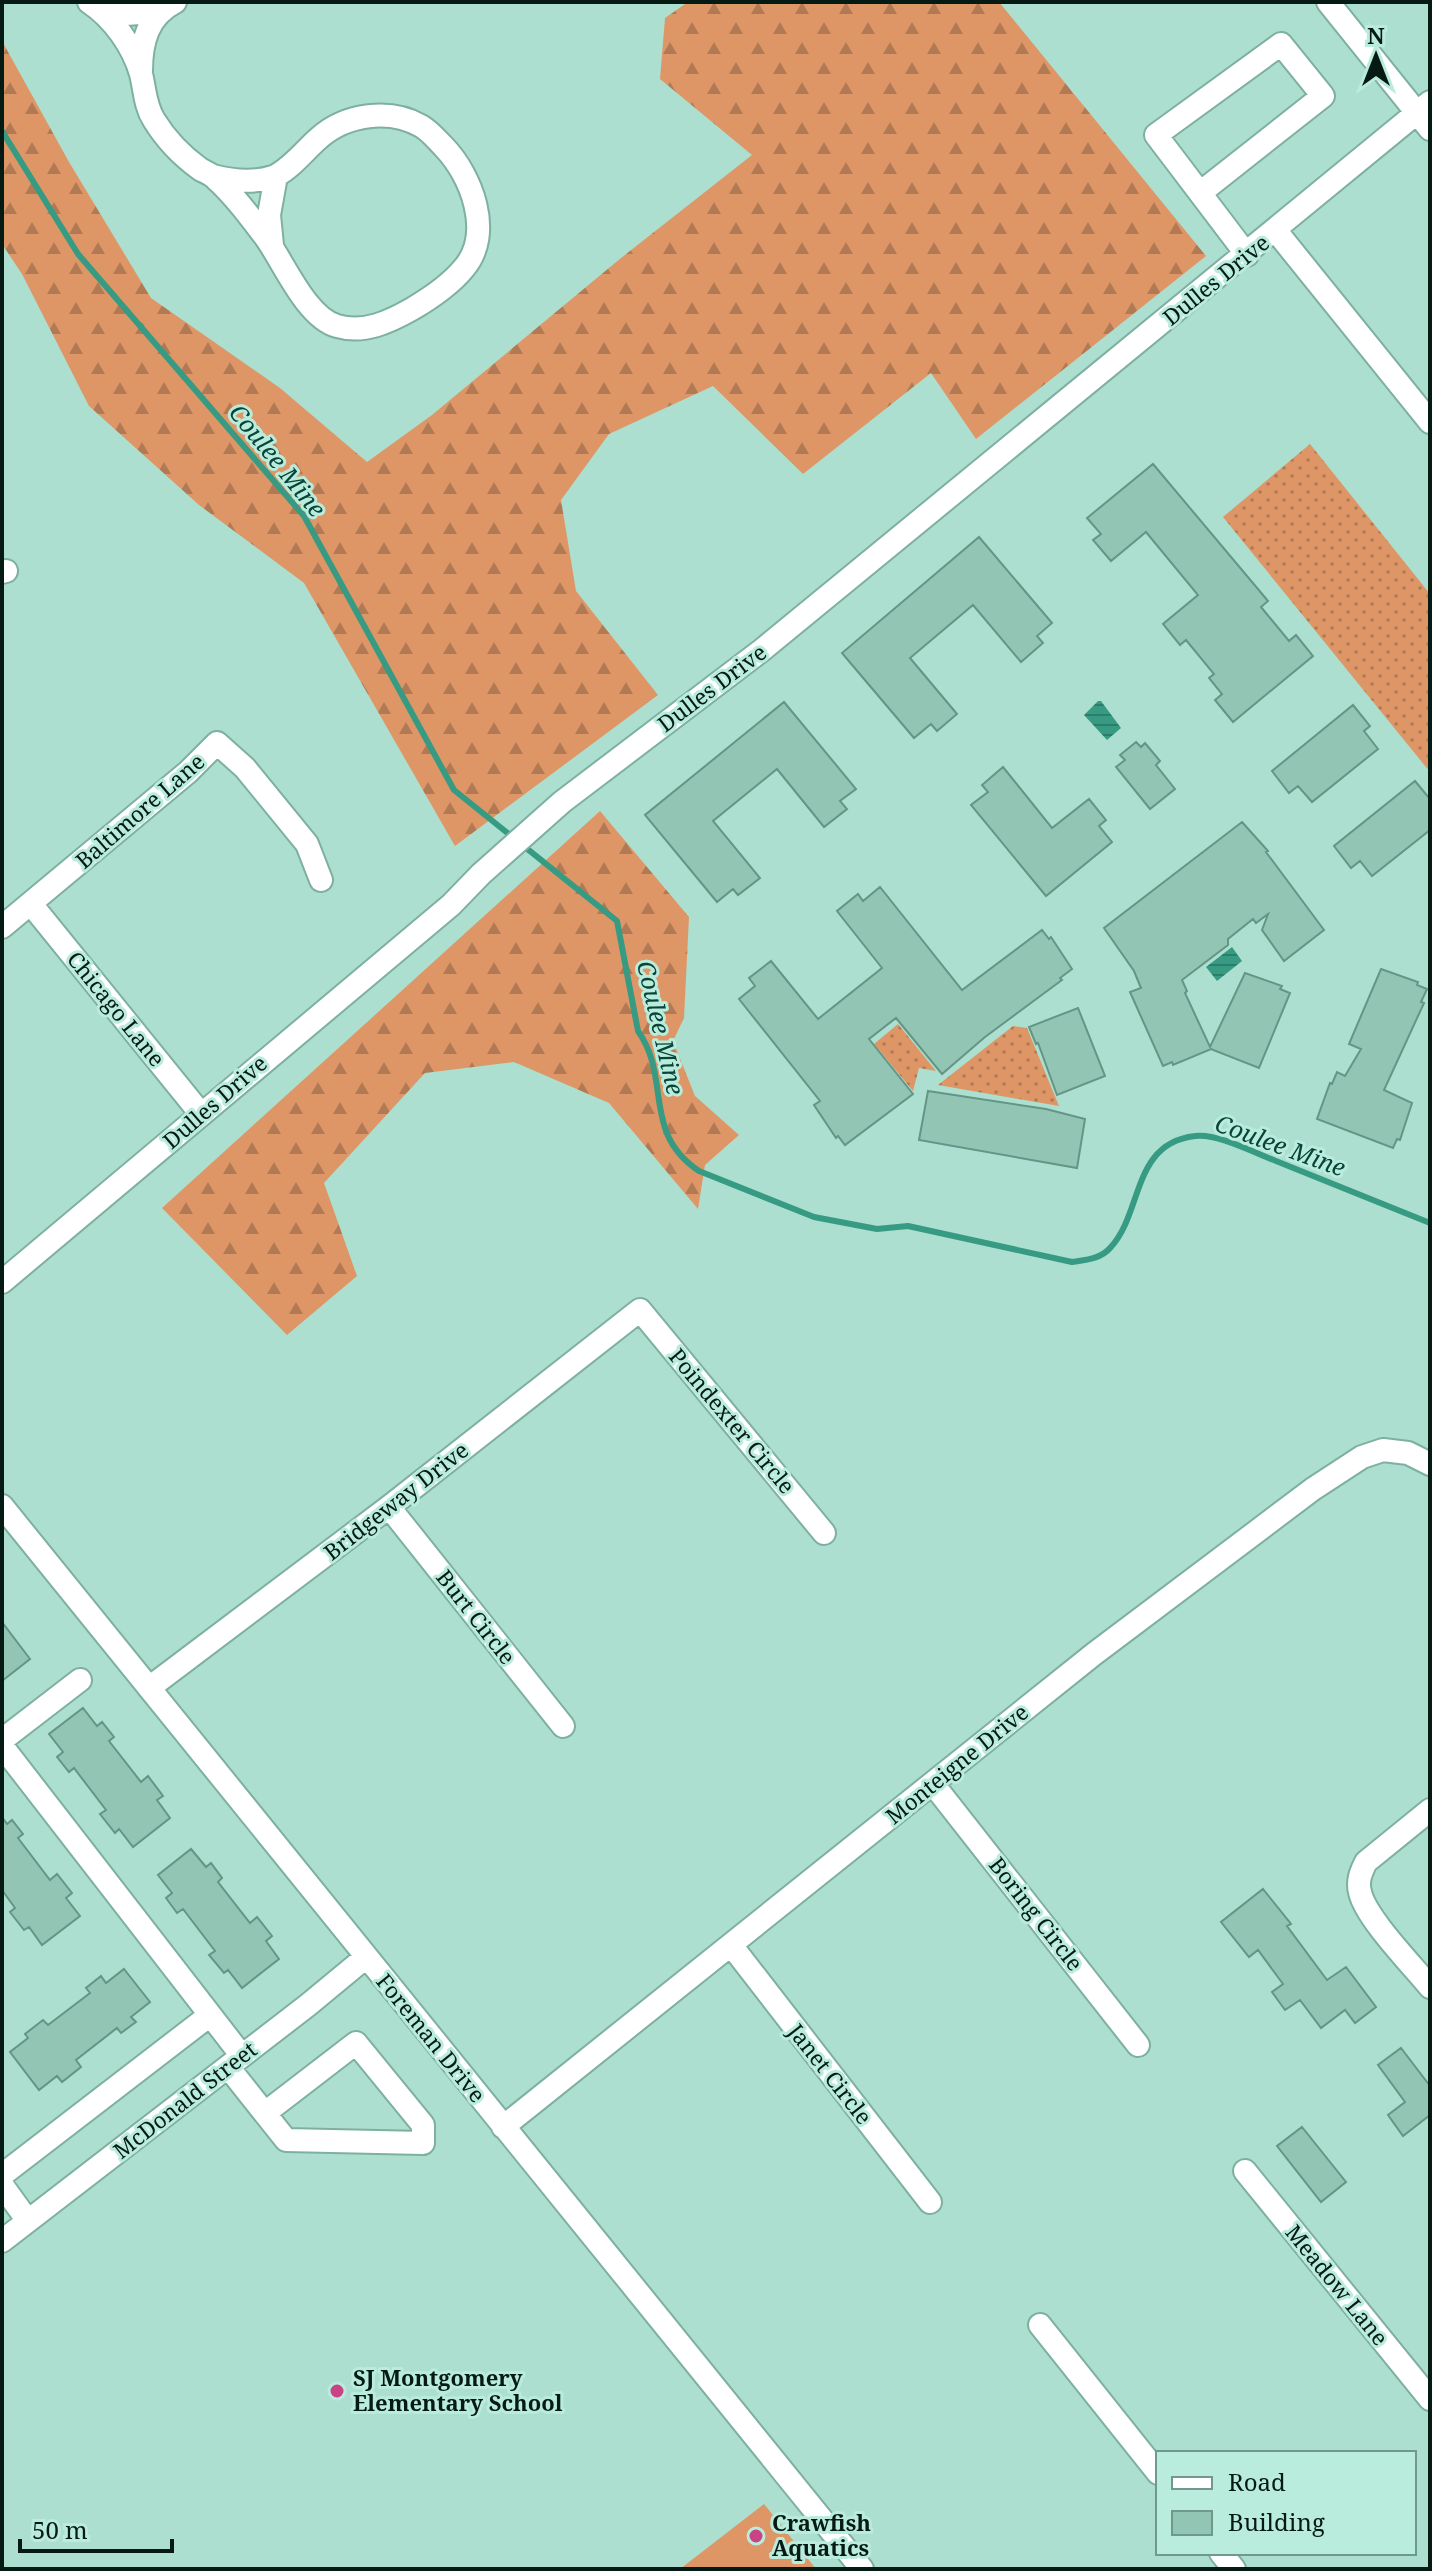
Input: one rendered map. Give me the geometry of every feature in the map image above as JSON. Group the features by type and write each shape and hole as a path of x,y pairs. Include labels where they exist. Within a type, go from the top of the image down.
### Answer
{"street":[{"path":"1328,2 1426,115"},
{"path":"95,6 116,14 137,15 167,6"},
{"path":"95,6 125,40 141,73"},
{"path":"167,6 144,42 143,92 156,124 176,148 201,170 228,180 276,176 321,135 343,123 364,117 388,116 408,121 433,136 462,171 476,207 475,246 464,269 434,294 397,317 364,328 348,329 333,325 318,315 273,248 213,176"},
{"path":"1200,193 1323,96 1281,44 1156,135 1247,255"},
{"name":"Dulles Drive","path":"2,1282 451,905 562,802 762,650 1276,231 1426,115"},
{"path":"273,248 269,215 276,176"},
{"path":"1276,231 1430,422"},
{"name":"Baltimore Lane","path":"2,927 188,772 217,743 245,768 307,844 321,880"},
{"name":"Chicago Lane","path":"31,904 201,1114"},
{"name":"Bridgeway Drive","path":"149,1688 389,1507 640,1310"},
{"name":"Poindexter Circle","path":"640,1310 824,1533"},
{"name":"Monteigne Drive","path":"503,2127 1094,1654 1338,1471 1362,1457 1383,1450 1408,1453 1430,1464"},
{"name":"Foreman Drive","path":"2,1506 862,2569"},
{"name":"Burt Circle","path":"389,1507 563,1726"},
{"path":"80,1680 2,1743 210,2015 265,2113 286,2140 423,2143 423,2125 356,2043 265,2113"},
{"name":"Boring Circle","path":"933,1784 1138,2045"},
{"path":"1430,1810 1366,1862 1360,1873 1359,1886 1365,1906 1430,1987"},
{"name":"Janet Circle","path":"731,1945 930,2202"},
{"name":"McDonald Street","path":"2,2241 366,1957"},
{"path":"2,2175 210,2015"},
{"name":"Meadow Lane","path":"1245,2171 1430,2399"},
{"path":"2,2185 28,2221"},
{"path":"1040,2325 1156,2470"}],"green space":[{"path":"688,2 999,2 1206,256 976,439 931,373 803,474 713,386 609,434 561,500 576,591 658,695 455,846 304,583 199,505 89,406 22,274 2,244 2,41 69,162 151,298 280,388 367,462 432,415 621,258 752,155 660,79 665,18"},
{"path":"1310,444 1430,594 1430,772 1223,517"},
{"path":"600,811 689,917 684,1018 673,1041 695,1096 739,1135 705,1165 698,1209 609,1103 514,1062 425,1073 324,1183 357,1276 287,1335 162,1208"},
{"path":"898,1024 936,1071 919,1068 913,1091 874,1044"},
{"path":"1013,1026 1027,1028 1059,1106 938,1085"},
{"name":"Crawfish Aquatics","path":"764,2504 816,2569 680,2569"}],"shaded area":[{"path":"1098,701 1121,728 1107,740 1084,715"},
{"path":"1232,947 1242,961 1217,981 1206,967"}],"building":[{"path":"1153,464 1268,601 1261,607 1289,641 1296,635 1313,656 1233,722 1215,700 1222,694 1209,678 1214,674 1186,640 1180,645 1163,624 1198,595 1146,532 1111,561 1093,540 1101,534 1087,518"},
{"path":"979,537 1052,623 1037,636 1043,643 1021,662 973,605 910,658 957,714 937,731 931,724 914,738 842,653"},
{"path":"784,702 856,789 840,801 847,809 824,827 777,769 713,821 760,878 738,895 733,889 717,902 645,815"},
{"path":"1353,705 1370,726 1364,731 1378,749 1312,802 1298,786 1289,793 1272,771"},
{"path":"1136,742 1141,747 1145,743 1160,761 1156,765 1175,789 1150,809 1116,767 1125,760 1120,755"},
{"path":"1003,767 1052,828 1089,799 1106,820 1099,826 1112,842 1046,896 971,805 988,792 982,785"},
{"path":"1415,781 1430,799 1430,830 1372,876 1360,861 1351,868 1334,846"},
{"path":"1242,822 1268,851 1324,930 1284,961 1262,930 1268,914 1256,923 1253,919 1228,939 1228,945 1182,980 1210,1047 1245,973 1282,986 1280,989 1290,993 1259,1068 1211,1049 1163,1066 1130,992 1141,988 1134,971 1104,928"},
{"path":"880,887 962,990 1042,930 1049,939 1051,937 1072,969 942,1074 896,1018 869,1039 913,1094 845,1145 838,1136 836,1138 814,1105 820,1101 739,999 755,986 749,978 771,961 818,1019 882,968 837,911 858,894 863,901"},
{"path":"1381,969 1418,982 1417,985 1427,989 1421,1002 1424,1003 1384,1090 1412,1103 1400,1140 1397,1139 1393,1148 1317,1119 1330,1083 1337,1072 1345,1076 1361,1049 1349,1044"},
{"path":"1078,1008 1105,1076 1057,1095 1029,1027"},
{"path":"928,1091 1046,1109 1085,1119 1077,1168 919,1140"},
{"path":"2,1622 30,1659 2,1681"},
{"path":"83,1708 97,1726 102,1722 114,1737 109,1741 141,1782 148,1776 163,1796 157,1800 170,1818 133,1847 119,1829 115,1833 100,1814 106,1810 74,1768 69,1772 57,1757 63,1752 49,1734"},
{"path":"2,1817 7,1824 12,1820 23,1834 18,1838 50,1880 57,1874 72,1893 66,1898 80,1916 42,1945 29,1927 24,1930 10,1912 15,1908 2,1890"},
{"path":"191,1849 206,1867 211,1863 222,1878 218,1882 250,1923 257,1917 272,1936 266,1941 279,1959 242,1988 228,1970 224,1973 209,1955 215,1951 183,1909 177,1913 166,1898 172,1893 158,1875"},
{"path":"1263,1889 1291,1924 1287,1926 1327,1980 1346,1967 1376,2007 1355,2023 1345,2010 1321,2028 1300,2000 1285,2010 1272,1992 1283,1984 1258,1950 1249,1957 1221,1922"},
{"path":"124,1969 150,2002 131,2017 136,2022 121,2033 117,2028 76,2060 81,2067 62,2082 57,2076 39,2090 10,2052 28,2038 25,2034 43,2020 48,2025 90,1993 86,1988 101,1976 106,1983"},
{"path":"1401,2048 1430,2086 1430,2115 1403,2136 1388,2115 1405,2102 1378,2065"},
{"path":"1302,2127 1346,2182 1321,2202 1277,2146"}],"waterway":[{"name":"Coulee Mine","path":"2,131 78,254 304,516 454,790 617,921 638,1031 654,1068 663,1122 681,1156 699,1171 814,1217 877,1229 908,1226 1072,1262 1088,1260 1111,1247 1129,1216 1149,1165 1160,1151 1175,1141 1204,1136 1236,1144 1430,1223"}],"place":[{"name":"SJ Montgomery Elementary School","path":"337,2391"},
{"name":"Crawfish Aquatics","path":"756,2536"}]}
